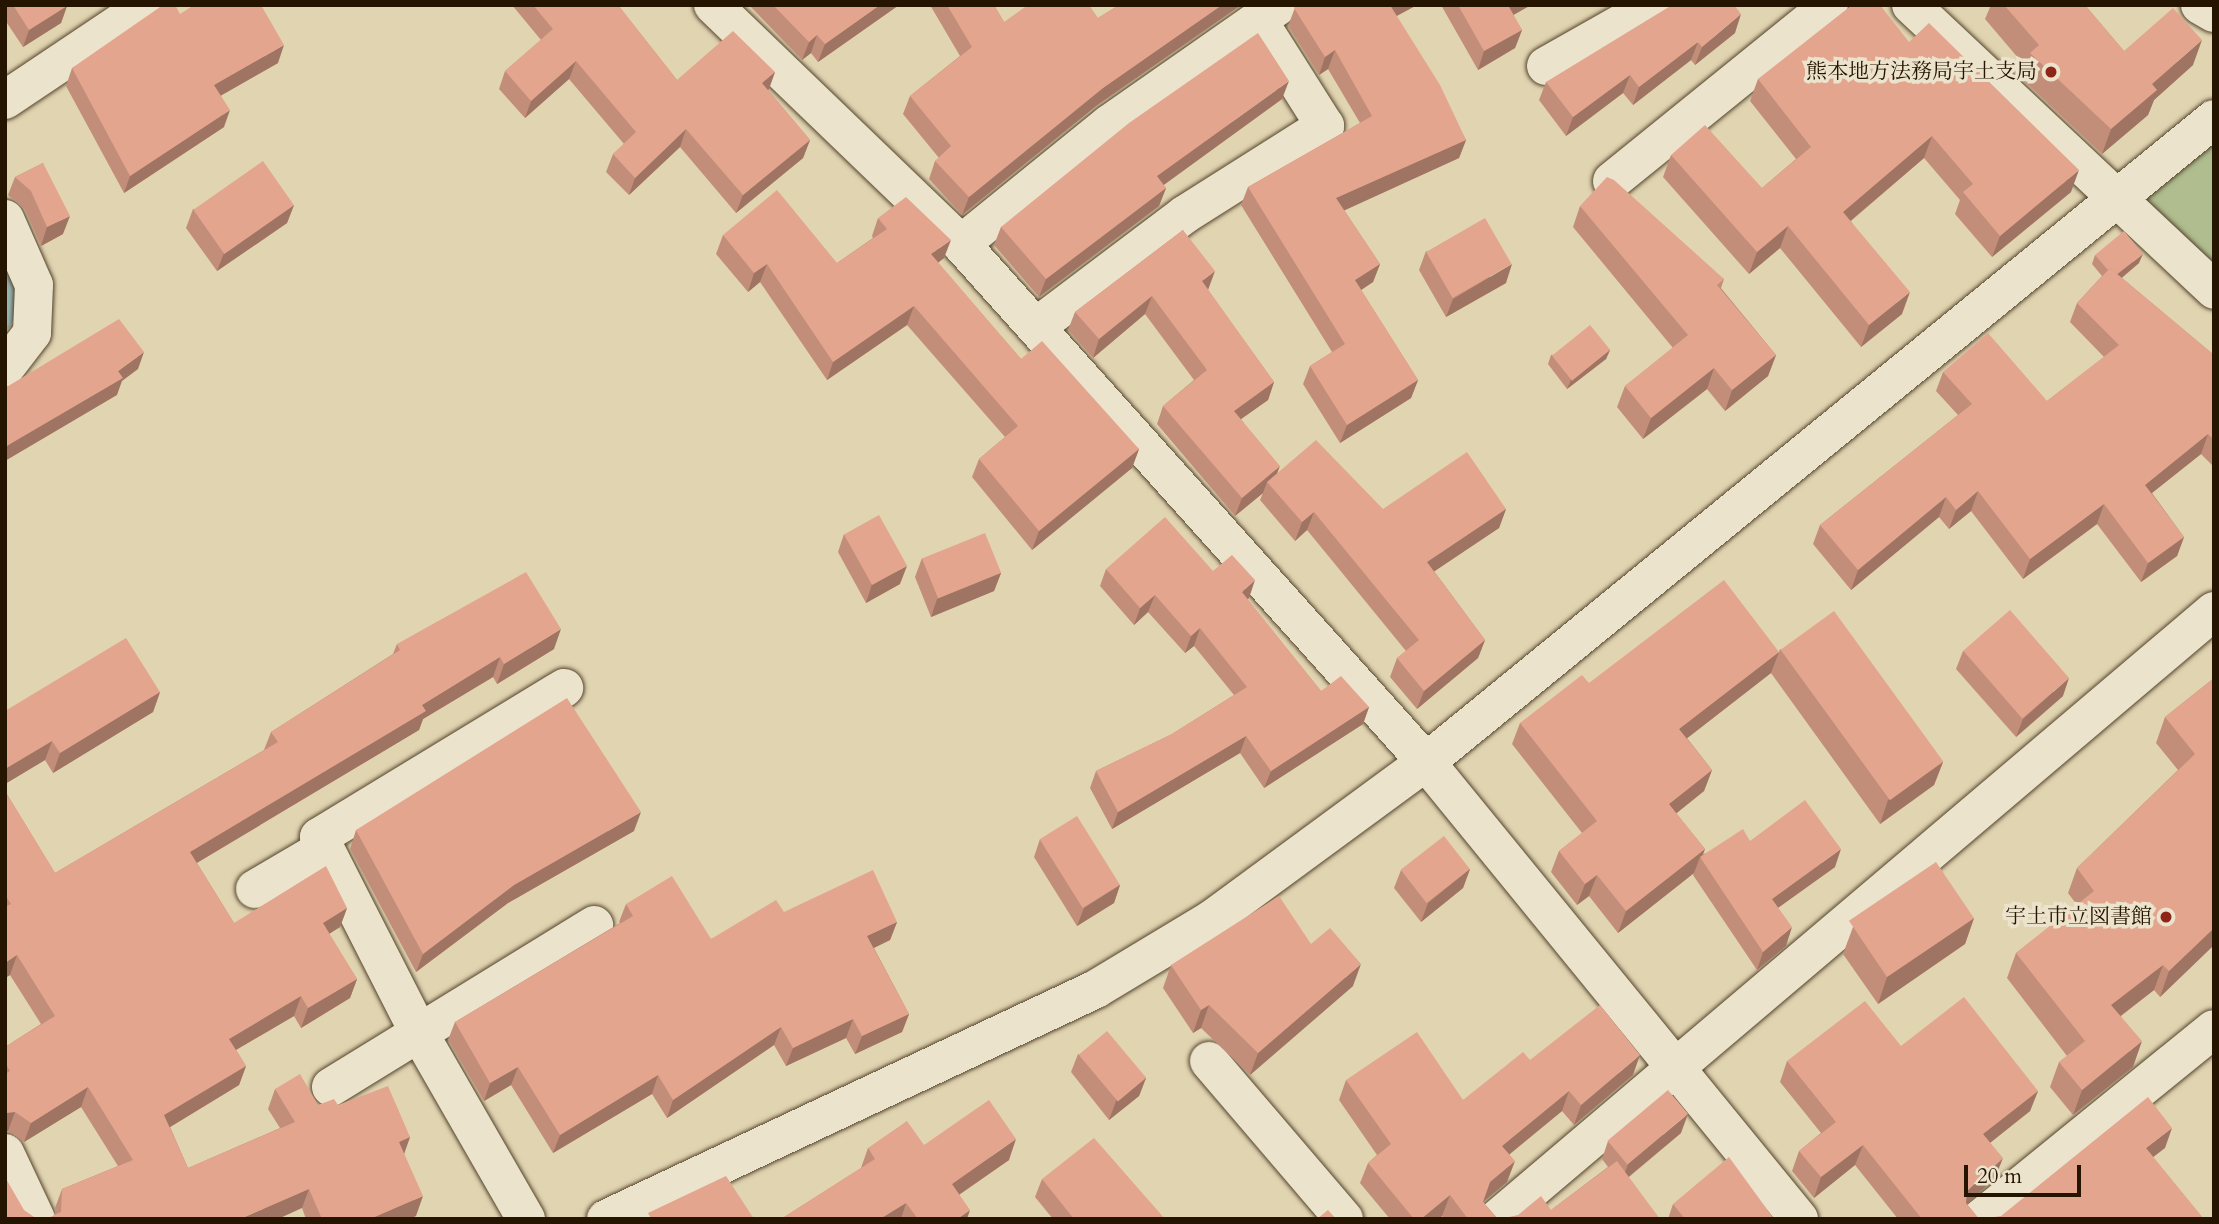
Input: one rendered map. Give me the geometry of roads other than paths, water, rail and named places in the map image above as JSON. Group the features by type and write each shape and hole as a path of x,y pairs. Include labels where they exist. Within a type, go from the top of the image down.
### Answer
{"street":[{"path":"5,100 147,5"},
{"path":"713,5 961,244 1426,762 1799,1219"},
{"path":"1546,66 1654,5"},
{"path":"1612,181 1829,5"},
{"path":"1911,5 2116,201 2214,289"},
{"path":"2200,5 2214,13"},
{"path":"961,244 1109,124 1269,13 1325,126 1184,215 1036,327"},
{"path":"606,1219 1096,989 1212,919 1426,762 2214,119"},
{"path":"5,219 34,285 32,333 5,368"},
{"path":"1497,1219 2214,611"},
{"path":"526,1219 419,1033 319,837 564,688"},
{"path":"255,889 325,848"},
{"path":"331,1087 594,925"},
{"path":"1980,1219 2214,1029"},
{"path":"1209,1062 1344,1219"},
{"path":"5,1153 36,1219"}],"waterway":[{"path":"5,270 13,304 5,323"}],"place":[{"name":"熊本地方法務局宇土支局","path":"2051,72"},
{"name":"宇土市立図書館","path":"2166,917"}]}
